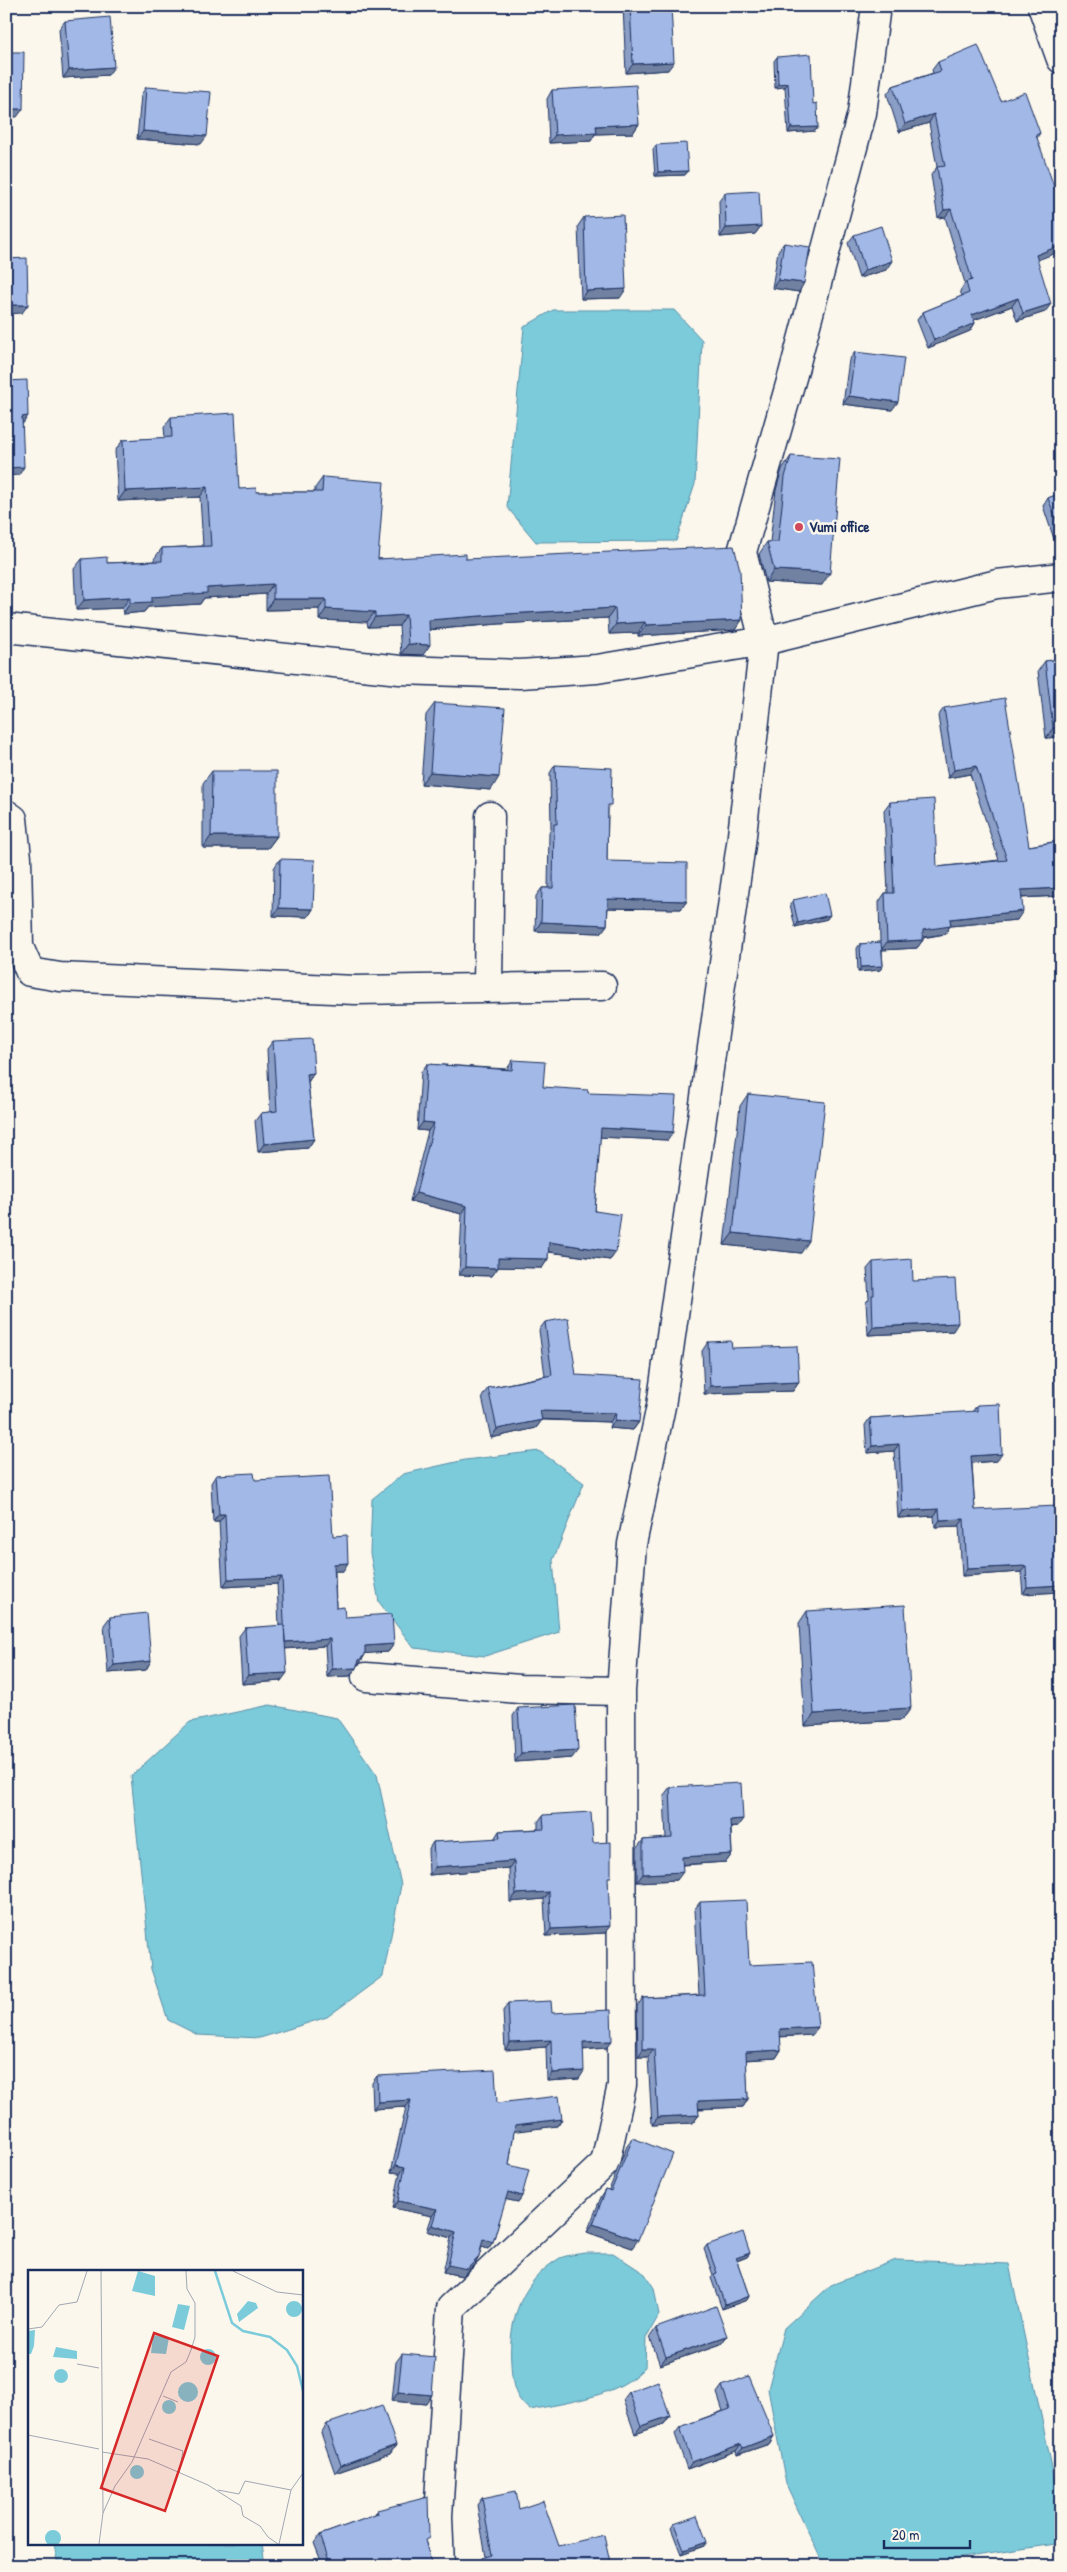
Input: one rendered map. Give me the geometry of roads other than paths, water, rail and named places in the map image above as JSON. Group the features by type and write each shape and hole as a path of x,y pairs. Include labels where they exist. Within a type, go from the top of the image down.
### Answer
{"street":[{"path":"440,2566 438,2516 451,2308 604,2163 622,2085 621,1691 632,1544 661,1406 741,844 764,641 742,552 793,374 862,113 876,6"},
{"path":"1042,6 1061,60"},
{"path":"6,628 400,670 520,674 597,669 764,641 997,584 1061,577"},
{"path":"6,814 13,819 17,858 19,947 30,972 60,977 355,990 602,986"},
{"path":"488,988 490,816"},
{"path":"366,1677 520,1689 621,1691"}],"water":[{"path":"553,310 674,310 702,340 695,484 676,541 536,542 507,507 524,327"},
{"path":"539,1451 584,1483 553,1560 559,1632 485,1656 414,1648 379,1602 370,1553 372,1499 403,1474 465,1460"},
{"path":"270,1705 337,1718 377,1775 401,1885 383,1976 327,2017 260,2038 198,2035 168,2020 151,1969 131,1776 190,1722"},
{"path":"586,2253 613,2253 645,2274 654,2288 659,2315 646,2338 645,2367 634,2377 607,2392 576,2401 530,2410 520,2400 514,2389 512,2377 511,2347 515,2317 527,2290 535,2278 547,2267 560,2258"},
{"path":"896,2260 1009,2264 1061,2510 1061,2543 909,2566 824,2566 786,2484 768,2389 784,2328 831,2285"},
{"path":"54,2544 262,2544 265,2566 58,2566"}],"place":[{"name":"Vumi office","path":"799,527"}]}
